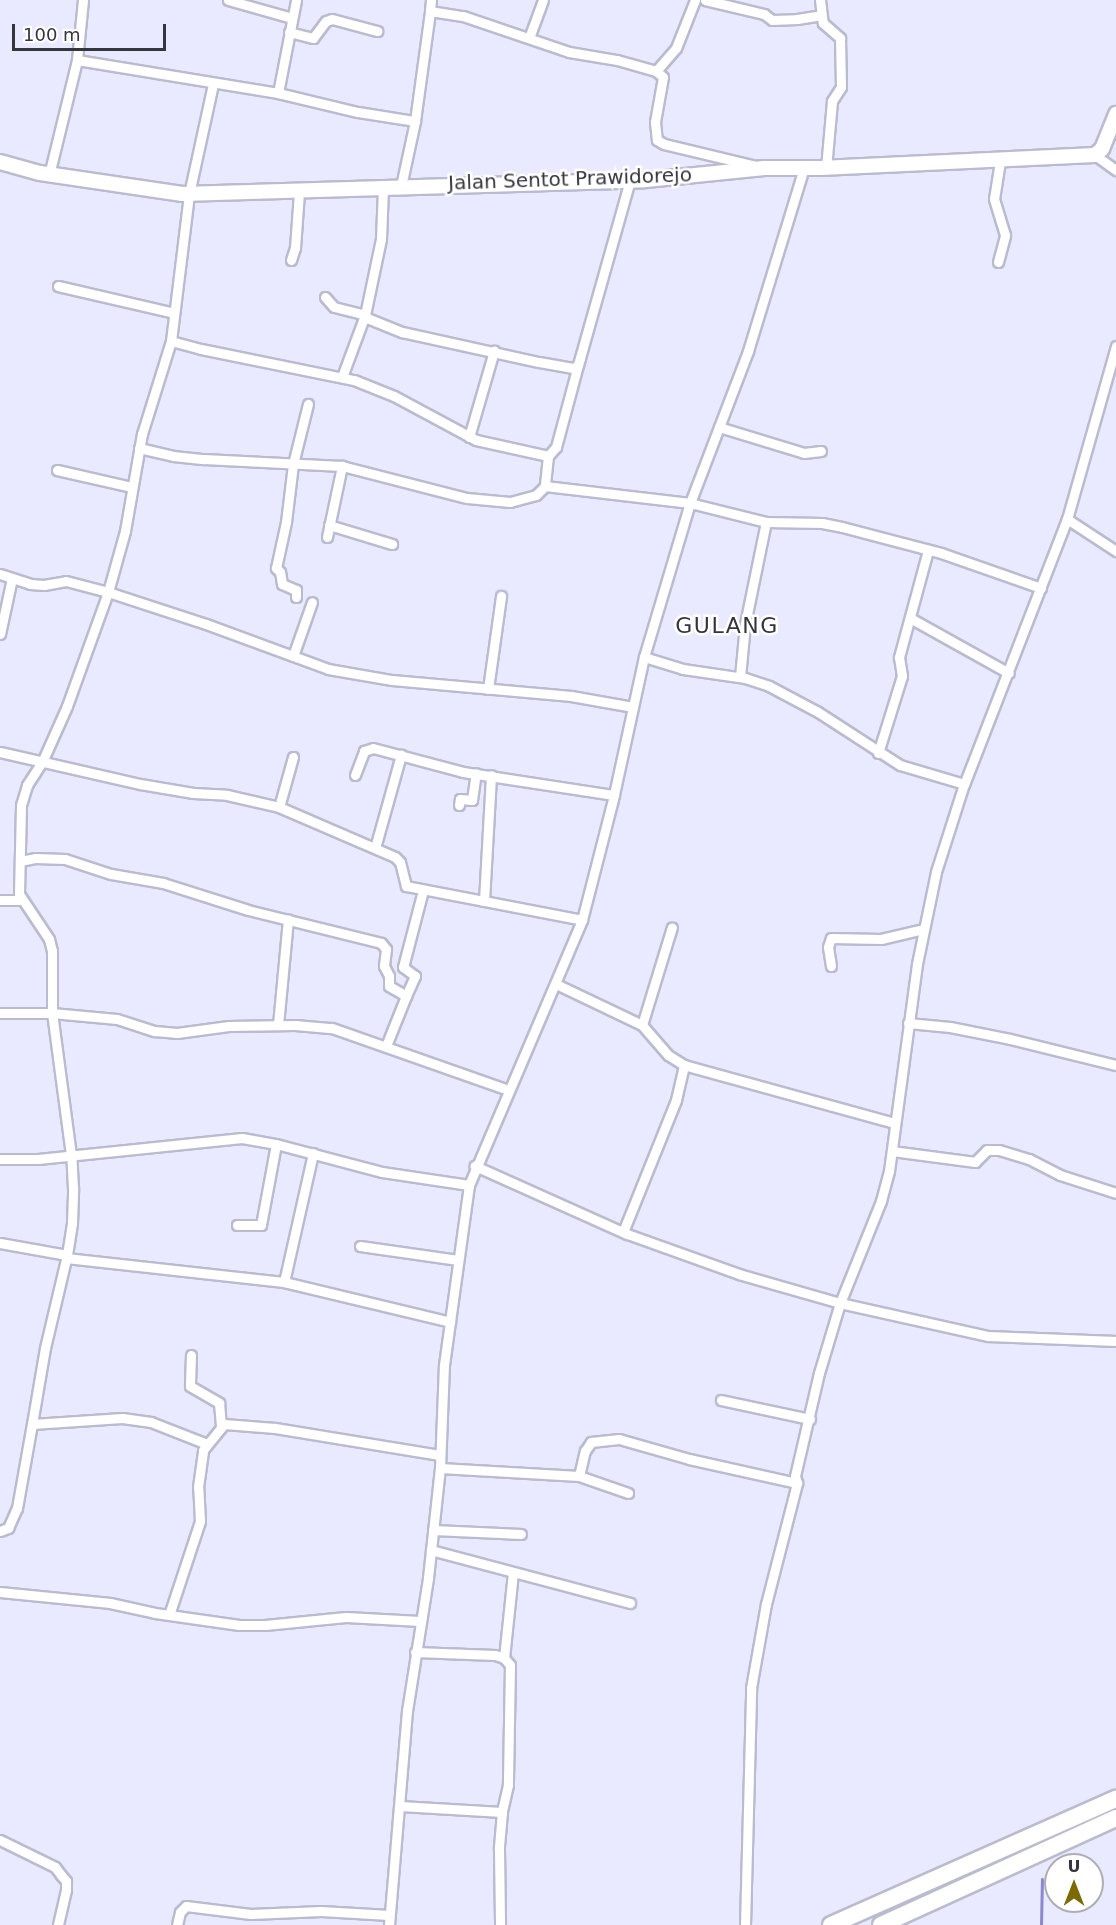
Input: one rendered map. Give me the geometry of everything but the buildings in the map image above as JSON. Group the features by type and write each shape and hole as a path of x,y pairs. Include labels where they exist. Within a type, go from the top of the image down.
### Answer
{"highway":[{"path":"831,1925 1116,1799"},
{"path":"881,1925 1116,1818"},
{"path":"1033,1837 1041,1853"},
{"path":"1001,1851 1009,1868"}],"main road":[{"path":"1095,155 1102,149 1116,114"},
{"name":"Jalan Sentot Prawidorejo","path":"0,162 49,175 189,194 630,180 764,168 826,168 1095,155"}],"street":[{"path":"49,175 77,60 83,0"},
{"path":"228,0 292,18"},
{"path":"278,93 296,0"},
{"path":"401,186 416,121 431,0"},
{"path":"529,38 543,0"},
{"path":"656,71 676,48 695,0"},
{"path":"705,0 764,14 772,20 821,15"},
{"path":"820,0 821,15 827,29 840,38 841,87 832,101 826,168"},
{"path":"430,11 463,16 569,52 617,60 656,71 663,77 655,122 657,140 664,144 764,168"},
{"path":"289,32 313,38 326,21 332,19 377,31"},
{"path":"77,60 278,93 358,112 416,121"},
{"path":"0,1531 8,1528 17,1508 45,1348 67,1256 72,1223 71,1155 52,1013 49,939 21,900 21,805 27,785 43,760 67,706 108,592 125,531 139,448 171,340 189,194 213,84"},
{"path":"1095,155 1116,170"},
{"path":"998,262 1005,235 994,199 1000,160"},
{"path":"177,1925 180,1912 186,1906 251,1914 321,1911 389,1920 407,1711 431,1550 440,1468 444,1365 469,1185 475,1166 582,920 614,795 644,657 690,503 748,351 804,168"},
{"path":"545,486 548,456 556,447 630,180"},
{"path":"342,377 365,315 381,239 383,187"},
{"path":"291,260 295,248 299,192"},
{"path":"58,286 174,313"},
{"path":"325,297 334,307 365,315 374,322 402,332 568,368 578,366"},
{"path":"171,340 201,349 342,377 394,396 469,436 548,456"},
{"path":"745,1925 751,1688 766,1604 797,1483 795,1476 822,1364 840,1303 881,1201 892,1151 908,1023 936,872 964,784 1067,519 1116,346"},
{"path":"469,436 494,351"},
{"path":"296,597 295,590 282,584 280,572 276,568 286,522 293,464 308,404"},
{"path":"719,427 804,453 821,451"},
{"path":"139,448 173,456 342,466 468,498 499,501 525,499 545,486 690,503 766,522 842,527 928,550 1041,588"},
{"path":"327,537 342,466"},
{"path":"57,470 131,487"},
{"path":"1067,519 1116,551"},
{"path":"740,677 745,624 766,522"},
{"path":"329,525 392,544"},
{"path":"878,753 903,676 898,657 928,550"},
{"path":"0,574 44,585 66,581 108,592 328,669 392,680 571,696 633,707"},
{"path":"0,634 12,578"},
{"path":"489,689 501,596"},
{"path":"293,656 312,602"},
{"path":"910,618 1009,673"},
{"path":"644,657 683,669 740,677 769,686 878,753 915,771 964,784"},
{"path":"355,775 367,748 476,773 614,795"},
{"path":"0,753 43,760 140,784 193,793 226,795 279,807 395,856 400,862 406,886 582,920"},
{"path":"375,848 401,755"},
{"path":"279,807 293,757"},
{"path":"459,805 460,799 472,800 476,773"},
{"path":"484,901 491,775"},
{"path":"20,861 34,858 65,860 111,874 163,883 248,910 385,945 384,966 389,976 389,986 406,996"},
{"path":"386,1046 415,976 404,967 423,890"},
{"path":"0,900 21,900"},
{"path":"278,1025 288,919"},
{"path":"642,1025 672,927"},
{"path":"831,966 828,947 831,938 881,939 924,929"},
{"path":"556,984 642,1025 668,1055 684,1065 894,1123"},
{"path":"0,1013 52,1013 117,1019 177,1034 229,1026 278,1025 332,1028 508,1090"},
{"path":"908,1023 950,1027 1010,1039 1116,1065"},
{"path":"623,1232 676,1100 684,1065"},
{"path":"0,1159 38,1159 242,1138 276,1144 382,1172 469,1185"},
{"path":"237,1225 261,1225 276,1144"},
{"path":"892,1151 975,1162 987,1150 999,1150 1029,1159 1060,1175 1116,1193"},
{"path":"284,1282 313,1153"},
{"path":"475,1166 623,1232 739,1274 840,1303 988,1336 1116,1341"},
{"path":"0,1243 67,1256 284,1282 450,1322"},
{"path":"360,1245 458,1260"},
{"path":"191,1355 190,1386 219,1403 221,1426"},
{"path":"722,1400 810,1419"},
{"path":"32,1424 122,1418 151,1422 207,1444"},
{"path":"169,1615 200,1521 199,1466 207,1444 221,1426 229,1423 275,1428 440,1455"},
{"path":"579,1476 585,1451 591,1442 619,1439 689,1459 797,1483"},
{"path":"440,1468 579,1476 628,1492"},
{"path":"433,1530 521,1534"},
{"path":"431,1550 630,1603"},
{"path":"504,1658 513,1573"},
{"path":"0,1592 110,1603 169,1615 239,1625 265,1625 346,1617 420,1622"},
{"path":"415,1652 495,1655 504,1658 510,1665 508,1785 502,1812 499,1849 500,1925"},
{"path":"400,1806 502,1812"},
{"path":"0,1840 55,1867 66,1881 58,1925"}],"waterway":[{"path":"1041,1925 1042,1879"}],"district":[{"name":"GULANG","path":"727,626"}]}
